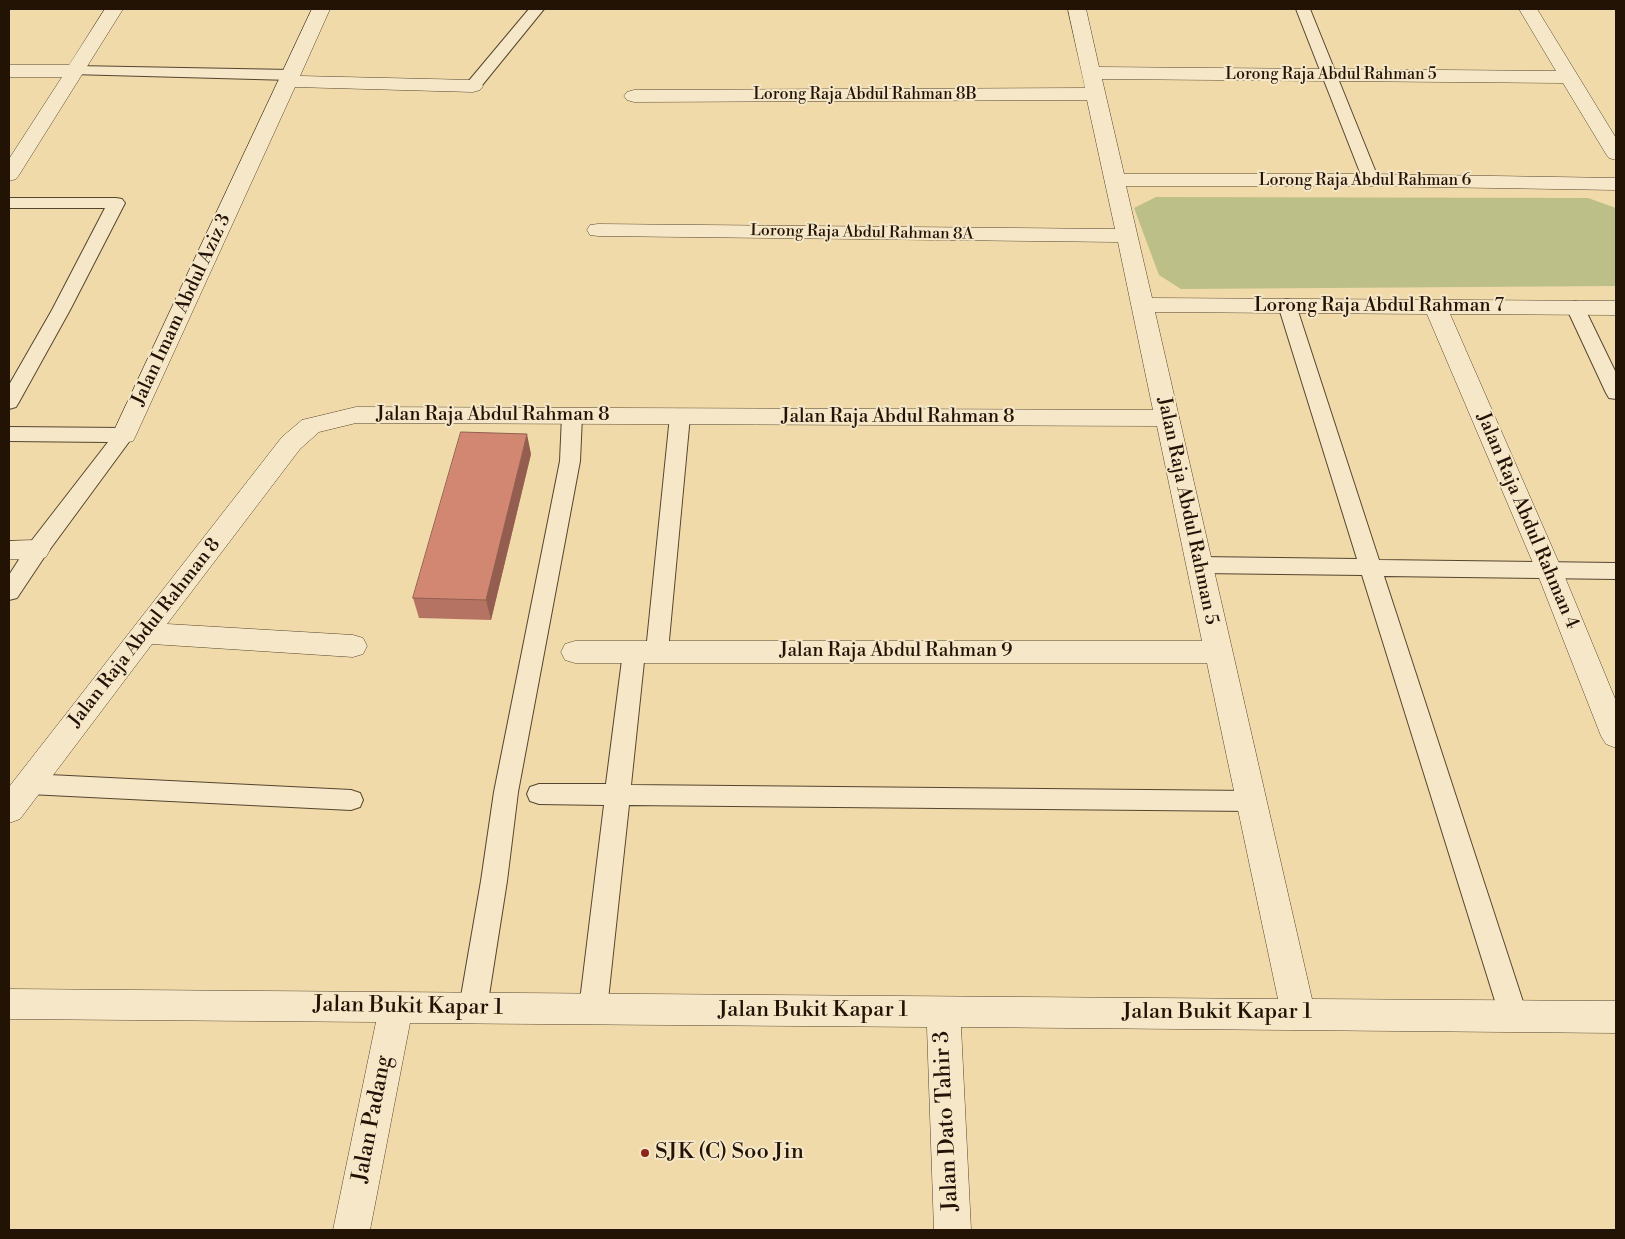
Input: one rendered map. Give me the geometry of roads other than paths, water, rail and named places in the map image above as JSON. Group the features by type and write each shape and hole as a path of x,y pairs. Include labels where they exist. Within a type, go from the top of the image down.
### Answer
{"street":[{"path":"9,175 114,9"},
{"name":"Jalan Imam Abdul Aziz 3","path":"124,435 321,9"},
{"name":"Jalan Raja Abdul Rahman 5","path":"1077,9 1298,1013"},
{"path":"1528,9 1616,154"},
{"path":"9,71 76,71"},
{"name":"Lorong Raja Abdul Rahman 5","path":"1094,84 1329,75 1570,77"},
{"path":"289,78 473,86"},
{"name":"Lorong Raja Abdul Rahman 8B","path":"634,96 1094,84"},
{"name":"Lorong Raja Abdul Rahman 6","path":"1115,180 1370,180 1616,184"},
{"name":"Lorong Raja Abdul Rahman 8A","path":"598,230 1127,236"},
{"name":"Lorong Raja Abdul Rahman 7","path":"1142,305 1616,308"},
{"name":"Jalan Raja Abdul Rahman 4","path":"1435,306 1548,570 1616,736"},
{"name":"Jalan Raja Abdul Rahman 8","path":"9,810 291,443 310,426 356,414 1167,418"},
{"path":"9,550 37,550"},
{"path":"145,633 353,646"},
{"name":"Jalan Raja Abdul Rahman 9","path":"575,652 1218,652"},
{"name":"Jalan Bukit Kapar 1","path":"9,1004 1616,1017"},
{"name":"Jalan Padang","path":"351,1230 396,1007"},
{"name":"Jalan Dato Tahir 3","path":"943,1012 952,1230"}],"lane":[{"path":"473,86 538,9"},
{"path":"1303,9 1370,180"},
{"path":"76,71 289,78"},
{"path":"9,203 116,203 61,310 9,402"},
{"path":"1287,305 1514,1016"},
{"path":"1575,307 1616,393"},
{"path":"474,1008 506,792 570,461 572,416"},
{"path":"592,1009 617,794 646,651 680,416"},
{"path":"9,434 124,435"},
{"name":"Jalan Imam Abdul Aziz 3","path":"9,592 37,550 124,435"},
{"path":"1200,566 1616,571"},
{"path":"28,784 351,800"},
{"path":"539,794 1251,801"}],"place":[{"name":"SJK (C) Soo Jin","path":"645,1153"}]}
